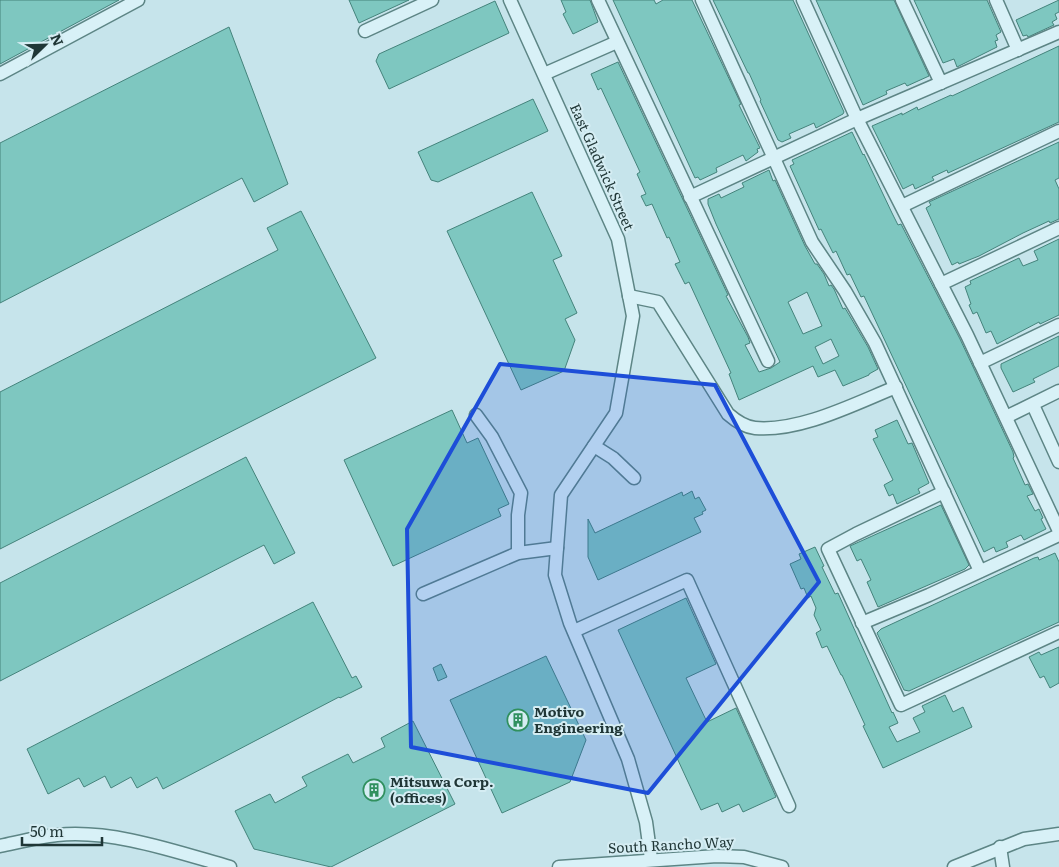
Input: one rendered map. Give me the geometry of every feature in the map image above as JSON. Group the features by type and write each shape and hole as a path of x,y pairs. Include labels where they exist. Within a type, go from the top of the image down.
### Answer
{"street":[{"path":"0,74 138,0"},
{"path":"365,31 432,0"},
{"name":"East Gladwick Street","path":"510,0 618,239 634,316 616,413 560,495 555,575 574,631 628,759 646,822 650,860"},
{"path":"598,0 768,361"},
{"path":"702,0 812,242 850,299 875,343 980,571"},
{"path":"803,0 857,119 980,363 1059,533 929,595 862,623"},
{"path":"902,0 940,83"},
{"path":"996,0 1018,50"},
{"path":"690,196 857,119 1059,32"},
{"path":"544,74 617,42"},
{"path":"902,206 1059,132"},
{"path":"941,284 1059,228"},
{"path":"629,296 658,302 728,414 739,423 754,428 793,426 896,387"},
{"path":"980,363 1059,325"},
{"path":"1006,417 1059,391"},
{"path":"1033,404 1059,462"},
{"path":"476,415 492,437 521,493 518,515 518,553"},
{"path":"594,446 613,458 634,478"},
{"path":"944,492 828,549 901,705 1059,632"},
{"path":"423,594 518,553 557,548"},
{"path":"574,631 687,580 789,806"},
{"path":"0,846 58,834 86,835 149,844 230,867"},
{"path":"957,866 1000,847 1024,839 1059,834"},
{"path":"1000,847 1003,867"},
{"name":"South Rancho Way","path":"560,867 717,856 743,862 782,867"}],"highlighted area":[{"path":"500,364 715,385 819,582 648,793 411,747 407,529"}],"building":[{"path":"0,0 119,0 0,64"},
{"path":"349,0 409,0 359,23"},
{"path":"561,0 590,0 598,22 573,34 563,14 566,12"},
{"path":"613,0 654,0 656,4 663,0 692,0 741,104 739,105 760,148 757,149 758,152 746,161 743,155 716,168 717,172 700,180 698,177 695,178"},
{"path":"713,0 793,0 844,112 843,114 816,128 814,123 789,134 791,138 782,142 778,140 749,73"},
{"path":"816,0 894,0 929,76 907,86 905,83 886,91 887,94 863,105"},
{"path":"914,0 987,0 1001,32 996,35 998,40 995,41 997,47 957,67 954,59 943,63"},
{"path":"1059,0 1059,12 1055,14 1057,19 1052,22 1054,25 1028,37 1027,35 1023,36 1016,20"},
{"path":"495,1 509,33 389,89 376,61 379,54"},
{"path":"229,27 288,184 254,202 242,178 0,303 0,143"},
{"path":"1059,46 1059,122 948,173 947,170 932,177 934,180 915,189 913,184 903,189 872,126 902,113 902,115 917,107 918,110 952,96"},
{"path":"618,62 728,295 726,296 748,337 750,343 745,345 759,372 771,368 780,362 716,224 708,204 708,199 719,194 721,198 744,187 742,183 769,170 805,246 815,264 824,274 829,286 831,285 834,289 843,309 845,308 868,347 878,369 843,386 835,370 818,377 813,366 739,400 729,374 731,373 689,282 685,284 675,264 680,262 669,237 667,238 652,204 646,206 641,196 646,194 637,174 640,172 601,88 598,90 591,74","holes":["807,292 822,326 803,334 788,302","831,339 839,356 823,364 815,347"]},
{"path":"533,99 548,131 438,182 431,180 418,152"},
{"path":"852,132 898,225 901,224 960,339 1013,452 1013,458 1025,485 1028,484 1033,494 1027,496 1035,511 1039,509 1043,518 1041,519 1046,529 1024,540 1021,535 1006,542 1008,547 996,552 994,547 984,552 864,296 861,297 850,274 847,275 836,251 833,253 821,229 819,230 790,166 794,164 792,160"},
{"path":"1059,142 1059,178 1055,180 1059,189 1059,219 1050,223 1049,221 1023,233 979,256 952,265 926,208 931,205 929,202"},
{"path":"532,192 562,256 553,260 577,313 565,319 575,340 564,371 521,390 447,231"},
{"path":"301,211 376,358 0,549 0,392 278,250 267,228"},
{"path":"1059,239 1059,315 1040,324 1039,322 997,344 991,331 986,333 977,312 973,314 965,287 971,284 970,281 1019,258 1023,266 1038,260 1034,251"},
{"path":"1059,336 1059,366 1033,379 1035,382 1013,392 1001,368 1001,364"},
{"path":"452,410 467,443 478,438 509,504 498,509 501,516 393,566 344,460"},
{"path":"897,420 908,444 912,443 929,483 918,489 920,493 897,504 893,494 889,496 884,485 893,480 873,439 878,437 875,430"},
{"path":"246,457 295,553 274,564 264,545 0,681 0,583"},
{"path":"692,491 695,499 699,497 706,510 702,512 703,514 694,518 701,532 598,580 588,557 588,519 595,533 682,492 683,496"},
{"path":"941,505 969,565 965,569 878,607 867,582 871,580 861,559 857,561 850,546"},
{"path":"815,547 824,566 822,567 835,594 838,593 898,723 889,727 897,742 920,732 913,718 925,712 922,706 945,695 953,712 963,707 972,727 883,768 842,675 827,646 822,648 816,633 821,630 814,615 816,608 811,596 808,598 804,588 801,589 790,564 801,559 799,554"},
{"path":"1055,553 1059,562 1059,622 909,691 904,690 877,633 881,629 1034,558 1038,557 1039,560"},
{"path":"686,598 716,664 686,678 707,722 736,708 776,797 743,812 739,804 722,812 718,803 701,810 618,630"},
{"path":"313,602 352,678 356,676 362,687 339,697 163,789 157,777 137,788 131,777 111,788 105,776 84,787 79,778 48,794 27,749"},
{"path":"1059,647 1059,683 1050,688 1044,676 1040,678 1029,657 1039,652 1041,655"},
{"name":"Motivo Engineering","path":"546,656 586,740 570,782 502,813 450,700"},
{"path":"441,664 447,677 438,681 433,668"},
{"name":"Mitsuwa Corp. (offices)","path":"413,721 455,804 331,867 254,849 235,811 270,794 275,803 307,786 302,777 348,754 353,763 385,747 381,738"}],"place":[{"name":"Motivo Engineering","path":"518,720"},
{"name":"Mitsuwa Corp. (offices)","path":"374,790"}]}
